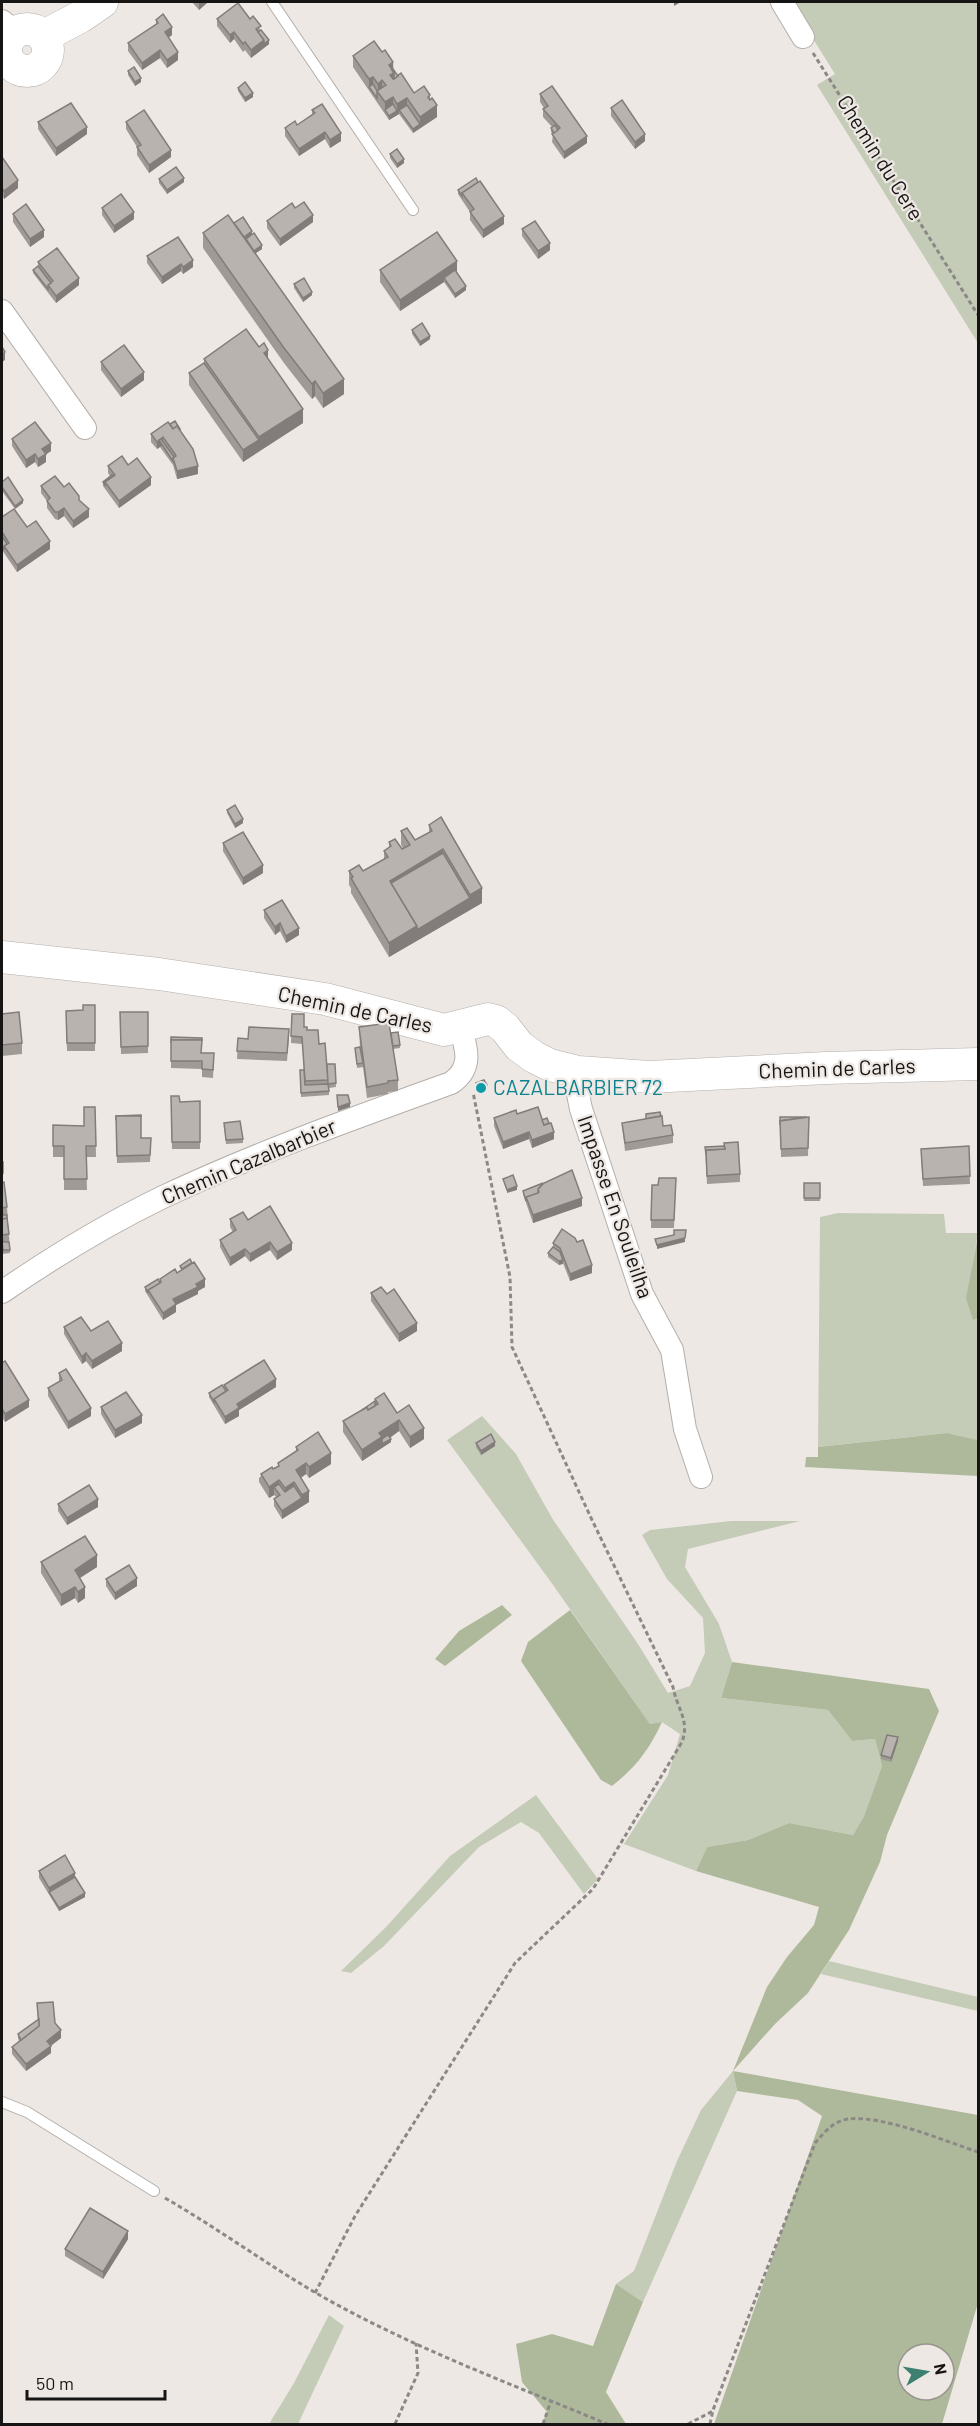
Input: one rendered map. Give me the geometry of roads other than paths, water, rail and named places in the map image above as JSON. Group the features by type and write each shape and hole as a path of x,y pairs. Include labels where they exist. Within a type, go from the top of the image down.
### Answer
{"street":[{"path":"20,30 80,17 102,2"},
{"path":"782,2 803,37"},
{"path":"7,71 32,71 44,63 48,50 20,30"},
{"path":"2,311 85,428"},
{"name":"Chemin de Carles","path":"2,957 181,978 324,999 444,1030 479,1021 496,1021 519,1046 534,1057 550,1065 578,1072 649,1077 826,1068 978,1064"},
{"name":"Chemin Cazalbarbier","path":"2,1292 82,1240 163,1197 310,1134 451,1083 462,1075 467,1060 460,1027"},
{"name":"Impasse En Souleilha","path":"578,1072 577,1089 581,1109 628,1257 642,1294 672,1350 685,1429 701,1477"}],"lane":[{"path":"272,2 413,210"},
{"path":"2,2102 27,2112 153,2191"}],"place":[{"name":"CAZALBARBIER 72","path":"481,1088"}]}
